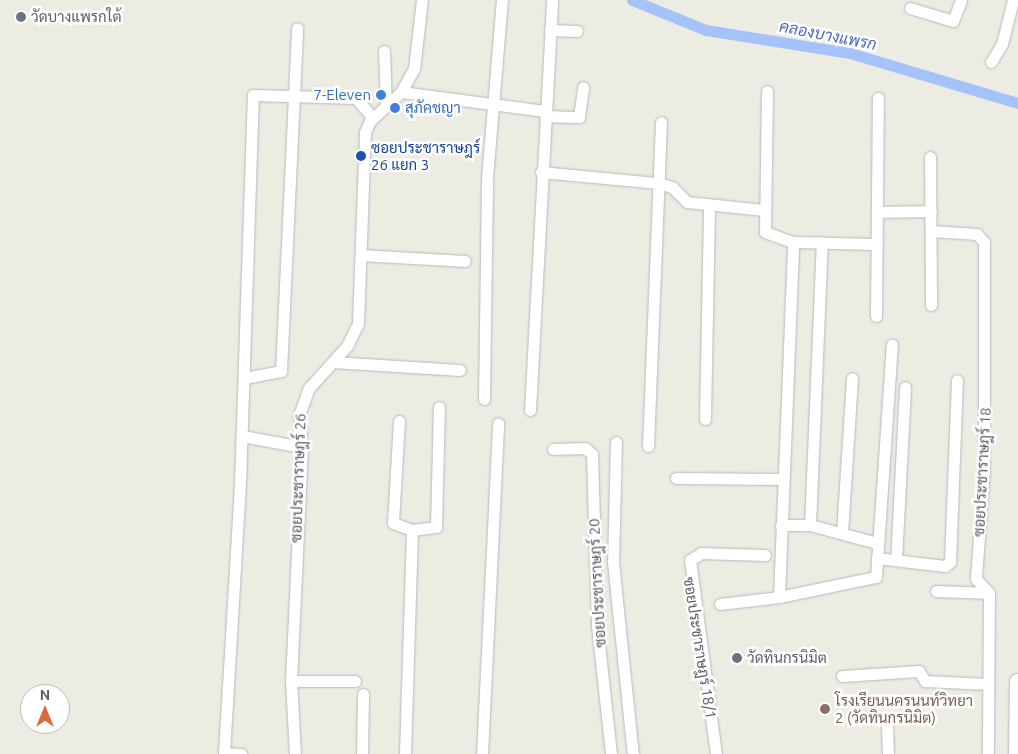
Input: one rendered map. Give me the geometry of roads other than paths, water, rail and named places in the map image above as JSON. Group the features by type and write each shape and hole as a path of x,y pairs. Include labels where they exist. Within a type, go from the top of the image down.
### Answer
{"main road":[{"path":"1016,753 1018,682"}],"street":[{"path":"241,754 224,753 245,378 253,94 356,98 372,117 401,92 414,69 422,0"},
{"path":"484,399 491,104 502,0"},
{"path":"530,410 541,172 552,0"},
{"path":"910,8 953,21 960,0"},
{"path":"991,62 1002,44 1013,0"},
{"path":"245,378 281,371 291,95 297,28"},
{"path":"550,30 577,31"},
{"path":"384,51 386,105"},
{"path":"401,92 579,117 583,88"},
{"path":"767,91 764,210 768,235 793,242 878,244"},
{"path":"876,316 878,98"},
{"name":"ซอยประชาราษฎร์ 26","path":"295,754 291,681 302,447 301,403 334,362 358,323 365,132 372,117"},
{"path":"648,446 661,122"},
{"path":"930,157 931,305"},
{"path":"541,172 658,183 672,187 687,202 764,210"},
{"path":"706,419 709,205"},
{"path":"877,212 931,211"},
{"name":"ซอยประชาราษฎร์ 18","path":"931,231 977,234 984,242 984,459 976,579 989,593"},
{"path":"779,596 793,242"},
{"path":"810,525 822,242"},
{"path":"361,255 465,261"},
{"path":"720,604 872,580 877,558 892,345"},
{"path":"334,362 460,370"},
{"path":"842,533 852,378"},
{"path":"877,558 945,566 950,562 957,380"},
{"path":"896,560 905,387"},
{"path":"399,421 393,523 412,530 436,527 439,408"},
{"path":"482,754 498,423"},
{"path":"242,436 302,447"},
{"path":"616,442 613,562 633,754"},
{"name":"ซอยประชาราษฎร์ 20","path":"552,449 585,448 592,454 597,625 611,754"},
{"path":"676,478 783,479"},
{"path":"781,525 810,525 877,543"},
{"path":"405,754 412,530"},
{"name":"ซอยประชาราษฎร์ 18/1","path":"716,754 690,560 701,553 765,555"},
{"path":"936,591 989,593 988,754"},
{"path":"842,676 919,671 925,681 988,684"},
{"path":"291,681 355,680"},
{"path":"362,754 363,694"},
{"path":"887,726 888,754"}],"waterway":[{"name":"คลองบางแพรก","path":"632,0 706,30 850,53 1018,103"}],"place":[{"name":"วัดบางแพรกใต้","path":"21,17"},
{"name":"7-Eleven","path":"381,95"},
{"name":"สุภัคชญา","path":"395,108"},
{"name":"ซอยประชาราษฎร์ 26 แยก 3","path":"361,156"},
{"name":"วัดทินกรนิมิต","path":"737,658"},
{"name":"โรงเรียนนครนนท์วิทยา 2 (วัดทินกรนิมิต)","path":"825,709"}]}
